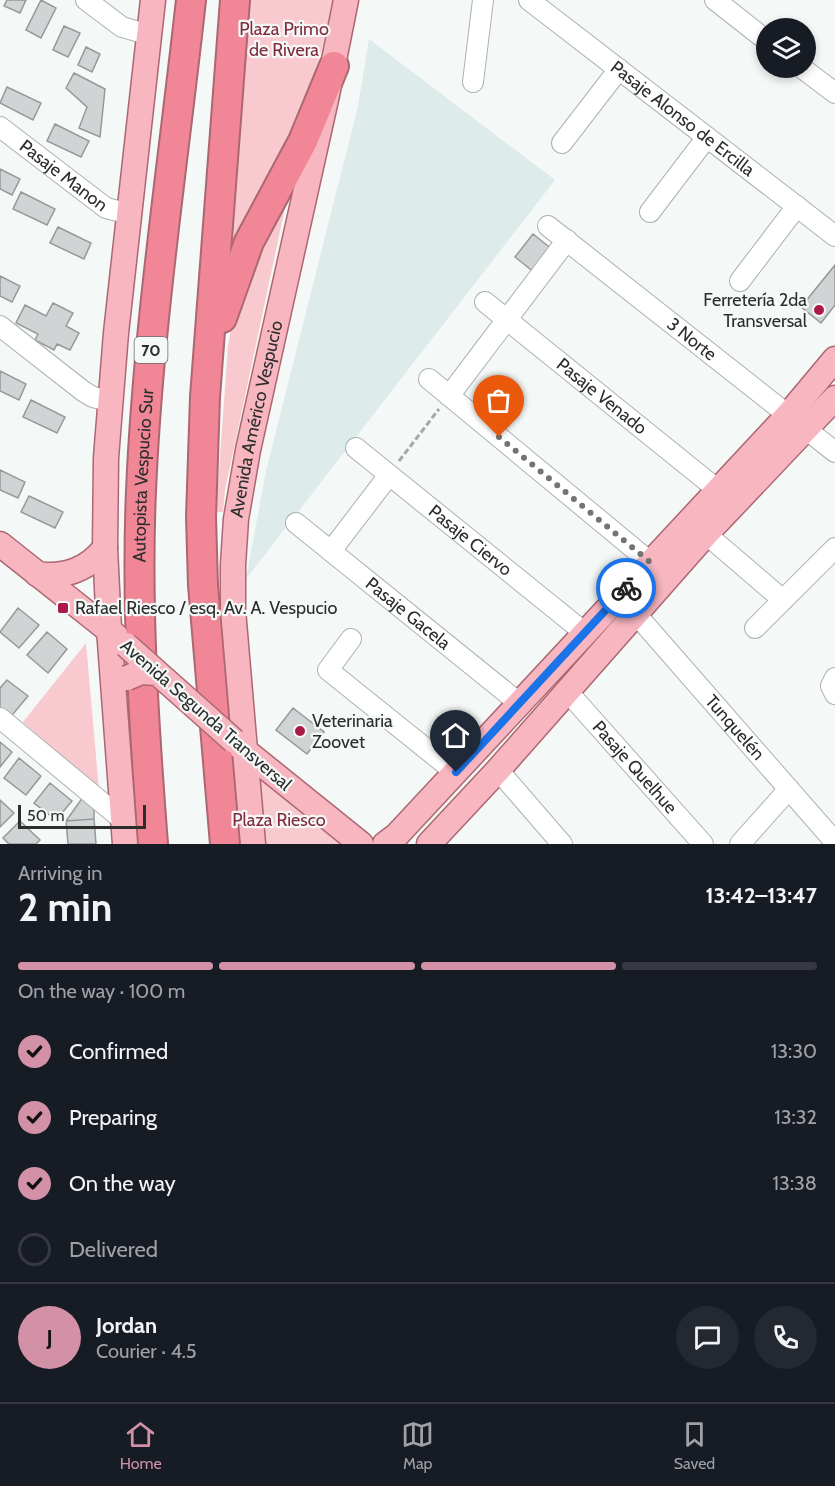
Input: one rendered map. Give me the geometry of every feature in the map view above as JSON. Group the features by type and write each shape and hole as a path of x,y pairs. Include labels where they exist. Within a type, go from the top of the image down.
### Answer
{"highway":[{"path":"176,0 177,123"},
{"name":"Autopista Vespucio Sur","path":"153,844 141,643 140,514 148,382 191,0"},
{"path":"225,844 202,585 201,517 205,397 235,0"},
{"path":"205,397 216,339 241,261 258,224 303,141 334,66"}],"main road":[{"path":"124,832 120,685 108,629 105,548 109,401 153,0"},
{"name":"Avenida Américo Vespucio","path":"253,844 239,746 232,584 238,501 334,66 346,0"},
{"path":"429,844 498,770 706,534 798,421 835,359"},
{"path":"385,844 397,835 718,490 798,421 835,398"},
{"name":"Avenida Segunda Transversal","path":"0,544 108,629 239,746 361,844"},
{"path":"37,574 62,575 74,572 91,562 105,548"},
{"path":"120,685 141,672 157,673"}],"street":[{"path":"87,0 122,27 150,35"},
{"path":"473,82 483,0"},
{"name":"Pasaje Alonso de Ercilla","path":"529,0 835,236"},
{"path":"716,0 756,32"},
{"path":"562,143 619,69"},
{"path":"815,78 835,93"},
{"name":"Pasaje Manon","path":"0,127 106,208 130,214"},
{"path":"650,212 707,137"},
{"path":"740,281 797,206"},
{"name":"3 Norte","path":"548,226 835,452"},
{"path":"449,396 567,240"},
{"name":"Pasaje Venado","path":"485,302 718,490"},
{"path":"0,326 82,391 93,397 109,401"},
{"path":"429,379 650,562"},
{"name":"Pasaje Ciervo","path":"356,448 585,633"},
{"path":"331,552 389,475"},
{"name":"Pasaje Gacela","path":"296,523 519,703"},
{"path":"706,534 783,600"},
{"path":"755,628 835,548"},
{"name":"Tunquelén","path":"635,613 835,842"},
{"path":"351,639 328,670 456,772"},
{"name":"Pasaje Quelhue","path":"567,691 704,844"},
{"path":"0,718 124,832"},
{"path":"498,770 562,844"},
{"path":"740,844 789,789"}],"path":[{"path":"389,475 449,396"}],"shaded area":[{"path":"369,39 555,180 246,579 266,471 358,106"}],"green space":[{"name":"Plaza Primo de Rivera","path":"249,0 333,0 319,59 300,116 225,270 221,266"},
{"path":"292,175 225,490 223,512 216,512 228,346 235,307"},
{"path":"86,643 99,790 23,722"},
{"name":"Plaza Riesco","path":"252,769 346,844 258,844"}],"building":[{"path":"7,0 26,0 20,13 4,6"},
{"path":"41,0 56,8 41,38 26,30"},
{"path":"64,26 80,33 68,57 53,50"},
{"path":"86,47 100,54 92,72 78,65"},
{"path":"74,73 105,89 100,137 79,128 87,107 66,88"},
{"path":"7,87 41,103 33,120 0,103"},
{"path":"55,124 89,141 81,157 47,141"},
{"path":"0,169 20,179 12,195 0,189"},
{"path":"21,192 55,209 47,225 13,209"},
{"path":"58,227 91,243 84,259 50,243"},
{"path":"533,234 553,250 535,273 515,257"},
{"path":"835,265 835,305 821,323 801,307"},
{"path":"0,276 20,286 12,302 0,296"},
{"path":"53,303 73,313 66,326 79,333 70,350 57,344 54,350 35,340 38,334 16,323 25,305 46,316"},
{"path":"0,371 26,384 19,400 0,391"},
{"path":"31,400 65,417 57,433 23,417"},
{"path":"0,470 25,482 18,498 0,490"},
{"path":"29,496 63,512 55,528 21,512"},
{"path":"18,608 39,625 19,648 0,632"},
{"path":"47,632 67,649 48,673 27,655"},
{"path":"7,680 28,696 8,720 0,713 0,688"},
{"name":"Veterinaria Zoovet","path":"293,708 324,732 307,754 276,730"},
{"path":"0,742 12,752 0,767"},
{"path":"19,758 41,776 26,795 4,778"},
{"path":"50,783 72,801 56,820 34,803"},
{"path":"83,797 94,807 94,819 66,821"},
{"path":"0,800 14,813 0,827"},
{"path":"94,819 96,844 68,844 66,821"},
{"path":"20,821 40,840 36,844 9,844 3,838"}],"way so far":[{"path":"499,437 650,562 626,588"}],"place":[{"name":"Ferretería 2da Transversal","path":"819,310"},
{"name":"Rafael Riesco / esq. Av. A. Vespucio","path":"63,608"},
{"name":"Veterinaria Zoovet","path":"300,731"}],"route":[{"path":"456,772 626,588"}]}
